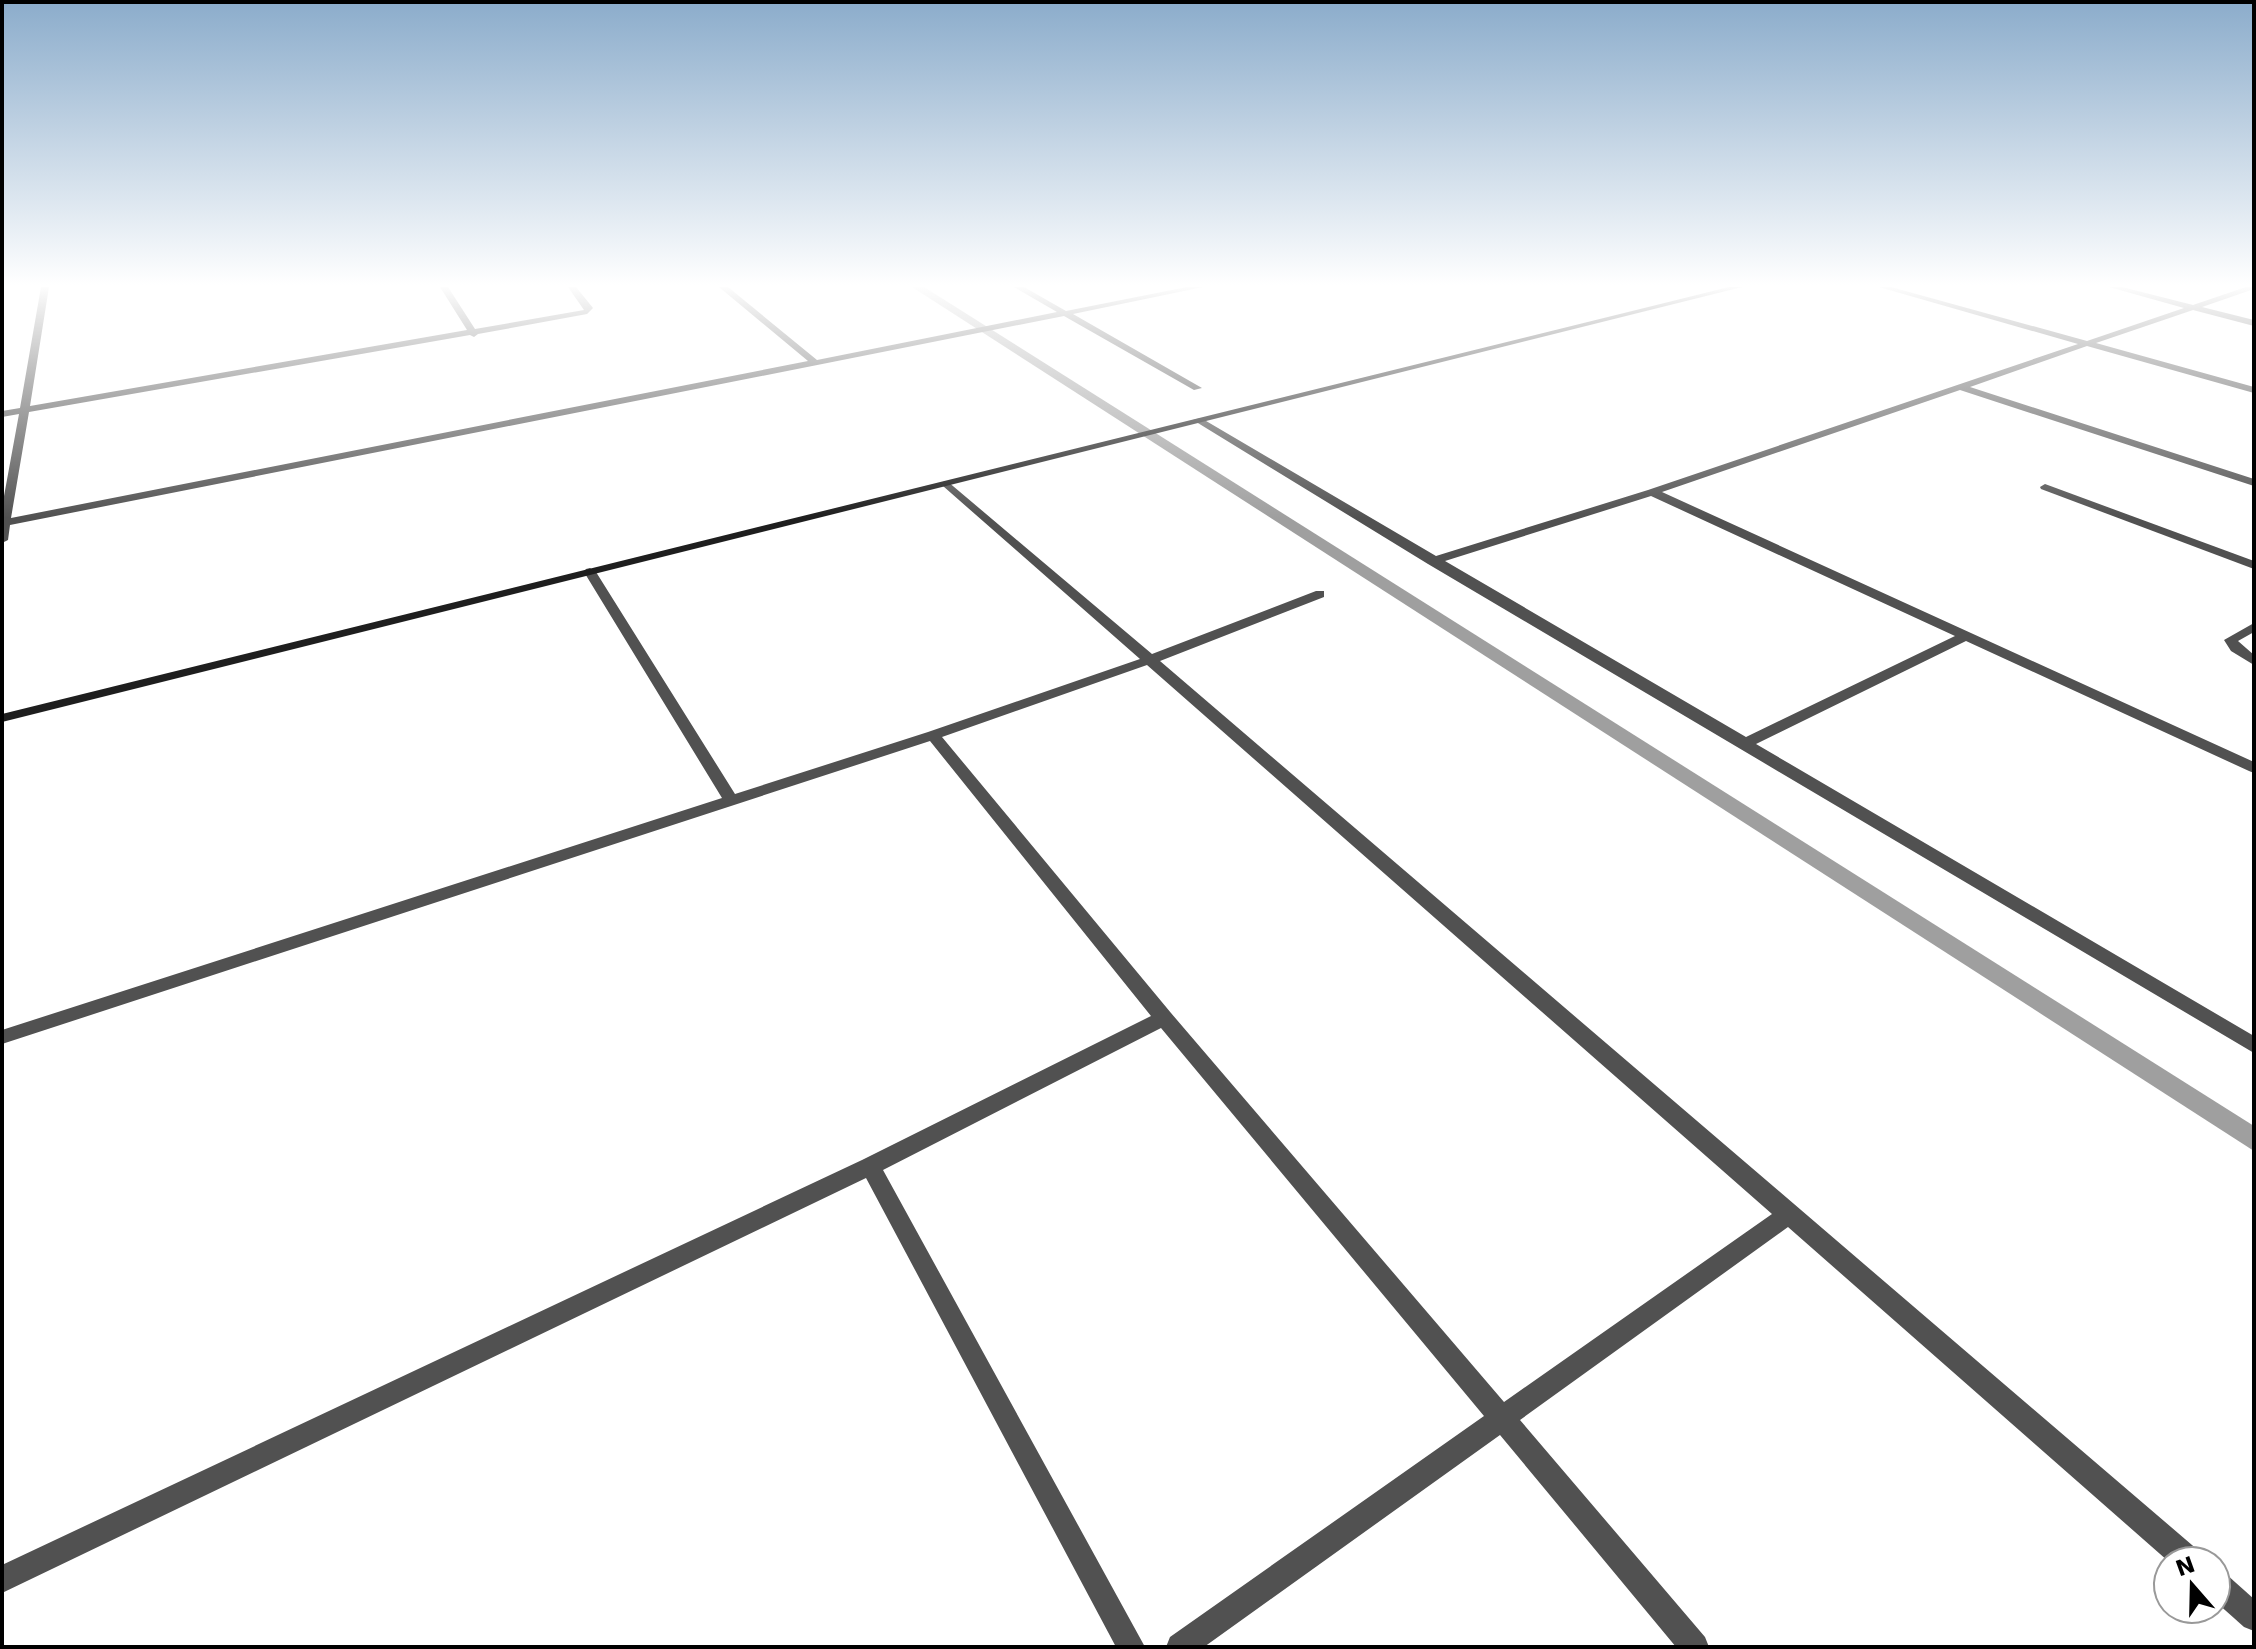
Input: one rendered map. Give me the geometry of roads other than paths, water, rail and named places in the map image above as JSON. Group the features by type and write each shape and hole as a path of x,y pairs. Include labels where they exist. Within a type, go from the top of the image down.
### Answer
{"main road":[{"path":"2,718 1426,364"}],"street":[{"path":"2,540 32,364"},
{"path":"2,414 297,364"},
{"path":"4,523 804,364"},
{"path":"1155,364 1197,388"},
{"path":"1432,561 1652,492 2029,364"},
{"path":"2163,364 2254,390"},
{"path":"1961,387 2254,483"},
{"path":"1198,420 2254,1045"},
{"path":"947,484 2170,1545"},
{"path":"2045,487 2254,565"},
{"path":"1652,492 2254,768"},
{"path":"590,572 731,800"},
{"path":"2,1037 933,735 1150,660 1320,594"},
{"path":"2254,627 2231,640 2236,648 2254,661"},
{"path":"1744,744 1967,635"},
{"path":"933,735 1164,1018 1695,1647"},
{"path":"2,1579 870,1166 1164,1018"},
{"path":"870,1166 1131,1647"},
{"path":"1180,1647 1788,1215"},
{"path":"2232,1598 2254,1617"}],"waterway":[{"path":"1038,364 2254,1140"}]}
